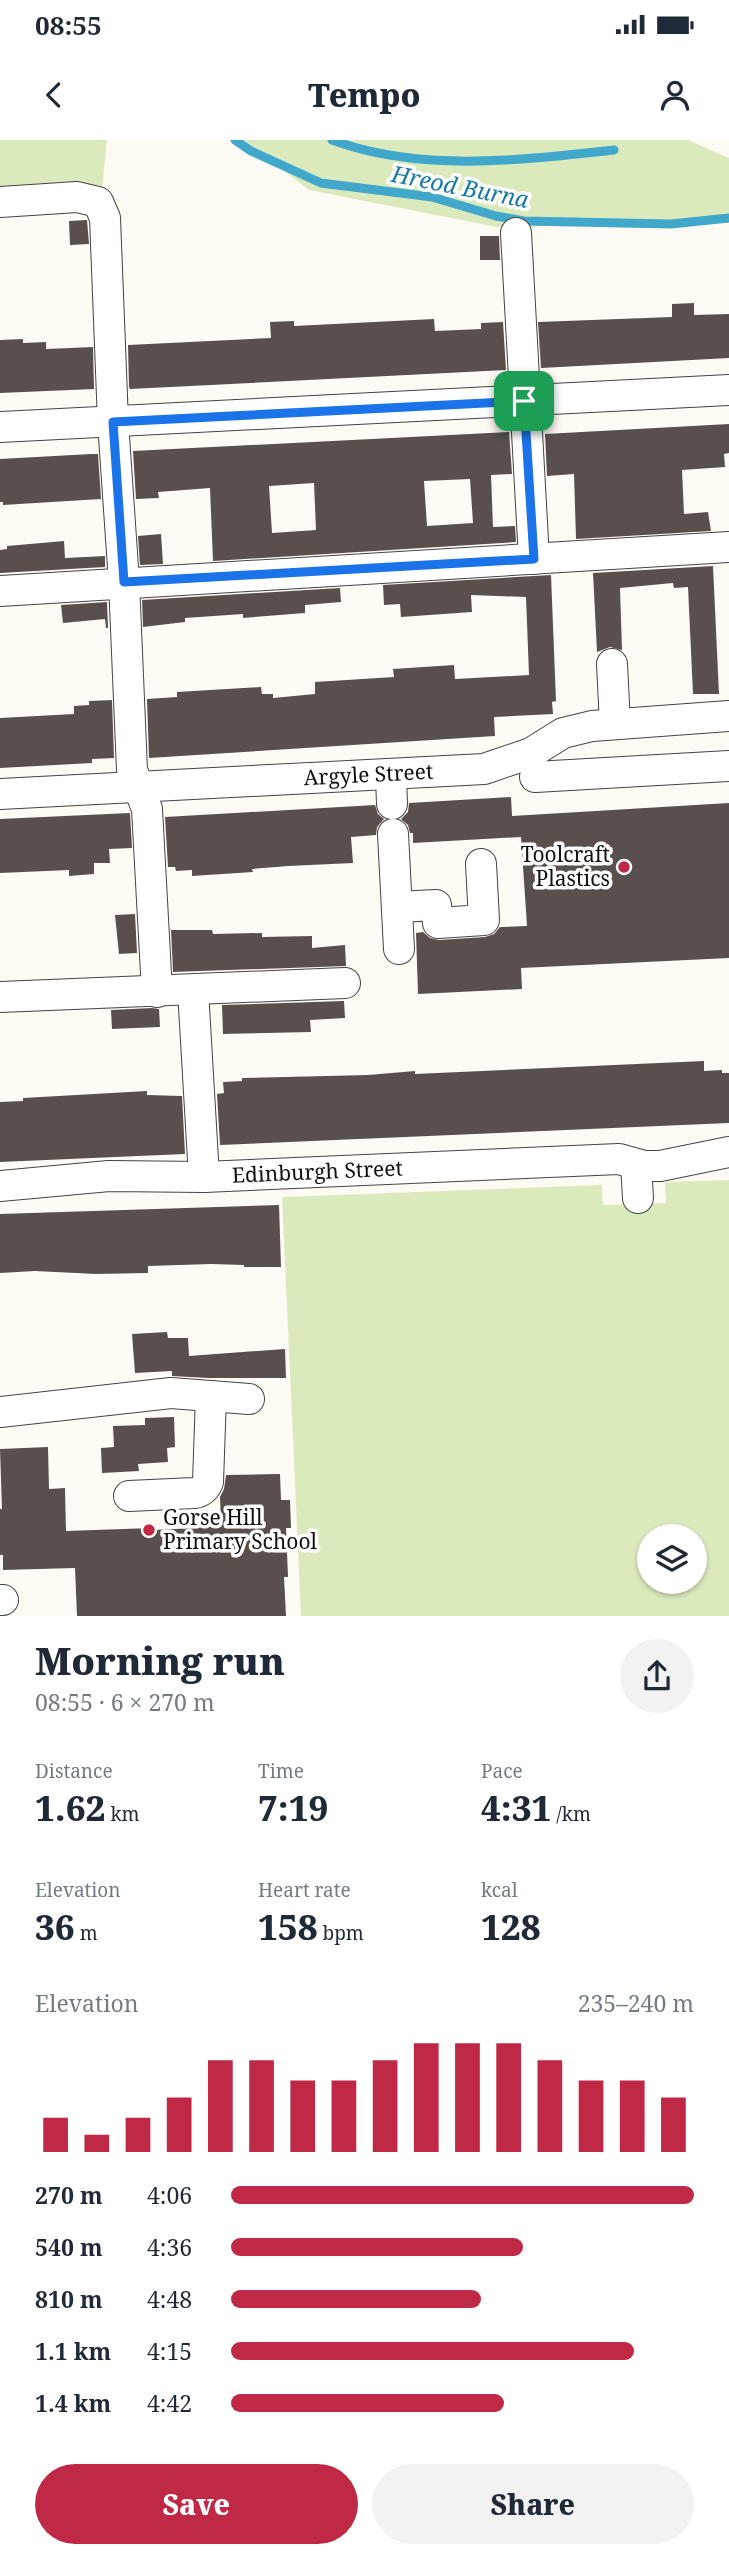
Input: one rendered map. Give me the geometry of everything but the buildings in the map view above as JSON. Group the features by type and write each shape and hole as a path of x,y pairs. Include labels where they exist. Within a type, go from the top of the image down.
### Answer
{"street":[{"path":"0,202 77,197 98,202 103,211 132,770 147,809 157,992"},
{"path":"516,233 534,559"},
{"path":"0,428 729,390"},
{"path":"0,591 729,547"},
{"path":"612,664 615,724"},
{"name":"Argyle Street","path":"0,794 140,787 391,789 484,769 531,753 563,733 592,726 729,716"},
{"path":"535,777 729,766"},
{"path":"393,834 399,949"},
{"path":"397,907 436,905 438,923 484,920 481,864"},
{"path":"0,997 345,984"},
{"path":"192,990 204,1177"},
{"name":"Edinburgh Street","path":"0,1186 32,1185 69,1178 204,1177 619,1159 660,1166 729,1152"},
{"path":"636,1164 638,1198"},
{"path":"0,1412 171,1393 249,1399"},
{"path":"129,1496 201,1492 208,1482 211,1396"}],"green space":[{"path":"0,140 107,140 102,191 0,198"},
{"path":"244,140 688,140 729,158 729,223 497,227 309,190"},
{"path":"729,1180 729,1616 301,1616 282,1197 602,1185 603,1205 666,1203 665,1182"}],"waterway":[{"name":"Hreod Burna","path":"235,140 251,151 321,183 432,197 496,216 524,221 671,224 729,218"},
{"name":"Hreod Burna","path":"332,140 401,157 436,160 508,160 614,150"}],"place":[{"name":"Toolcraft Plastics","path":"624,867"},
{"name":"Gorse Hill Primary School","path":"149,1530"}],"route":[{"path":"524,401 534,559 124,582 113,422 524,401"}]}
